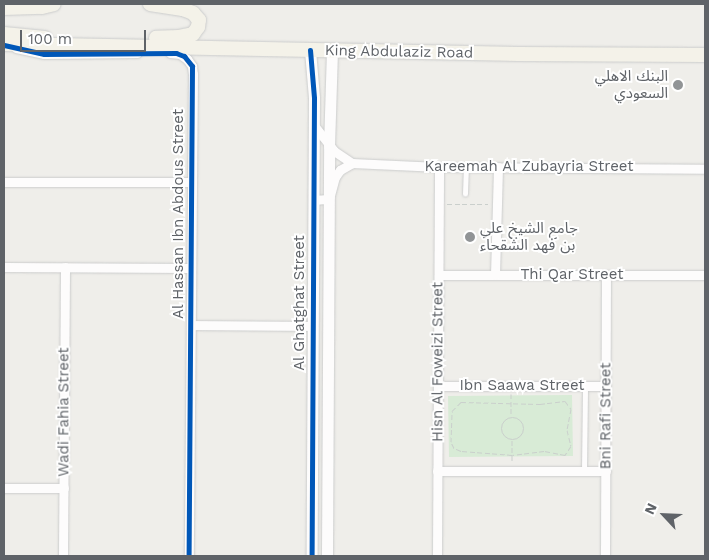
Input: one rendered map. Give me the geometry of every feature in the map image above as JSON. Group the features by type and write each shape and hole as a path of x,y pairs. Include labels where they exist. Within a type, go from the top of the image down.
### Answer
{"main road":[{"path":"4,8 54,4"},
{"path":"136,46 156,38 193,34 198,27 199,20 193,13 150,4"},
{"path":"4,34 45,38 61,45"},
{"name":"King Abdulaziz Road","path":"4,44 518,54 705,55"}],"street":[{"name":"Al Hassan Ibn Abdous Street","path":"4,44 44,54 176,53 190,62 192,74 192,182 189,556"},
{"name":"Al Ghatghat Street","path":"310,50 314,98 312,556"},
{"name":"Al Ghatghat Street","path":"327,556 329,146 332,50"},
{"path":"314,98 321,92 327,93 331,97"},
{"path":"313,124 329,146 352,163 340,170 335,177 329,199 313,200"},
{"name":"Kareemah Al Zubayria Street","path":"352,163 440,167 705,168"},
{"name":"Hisn Al Foweizi Street","path":"437,556 440,167"},
{"path":"495,275 498,167"},
{"path":"4,182 192,182"},
{"path":"4,267 191,268"},
{"name":"Wadi Fahia Street","path":"63,556 65,267"},
{"name":"Thi Qar Street","path":"439,275 705,275"},
{"name":"Bni Rafi Street","path":"605,556 606,276"},
{"path":"191,325 312,326"},
{"name":"Ibn Saawa Street","path":"438,386 606,386"},
{"path":"437,471 606,471"},
{"path":"4,488 64,488"}],"lane":[{"path":"465,194 466,167"},
{"path":"584,471 585,386"}],"path":[{"path":"439,204 497,204"},
{"path":"510,386 512,416"},
{"path":"565,401 571,409 567,430 571,446 568,453 560,455 544,451 512,455 462,451 454,448 451,442 452,411 458,403 511,402 540,404 565,401"},
{"path":"512,416 518,418 523,427 521,434 512,439 505,437 500,428 505,418 512,416"},
{"path":"512,439 512,471"}],"green space":[{"path":"572,395 573,456 449,457 448,396"}],"cycle path":[{"path":"4,45 44,54 176,53 184,56 192,66 189,556"},
{"path":"310,50 314,98 312,556"}],"place":[{"name":"البنك الاهلي السعودي","path":"678,85"},
{"name":"جامع الشيخ علي بن فهد الشقحاء","path":"470,237"}]}
